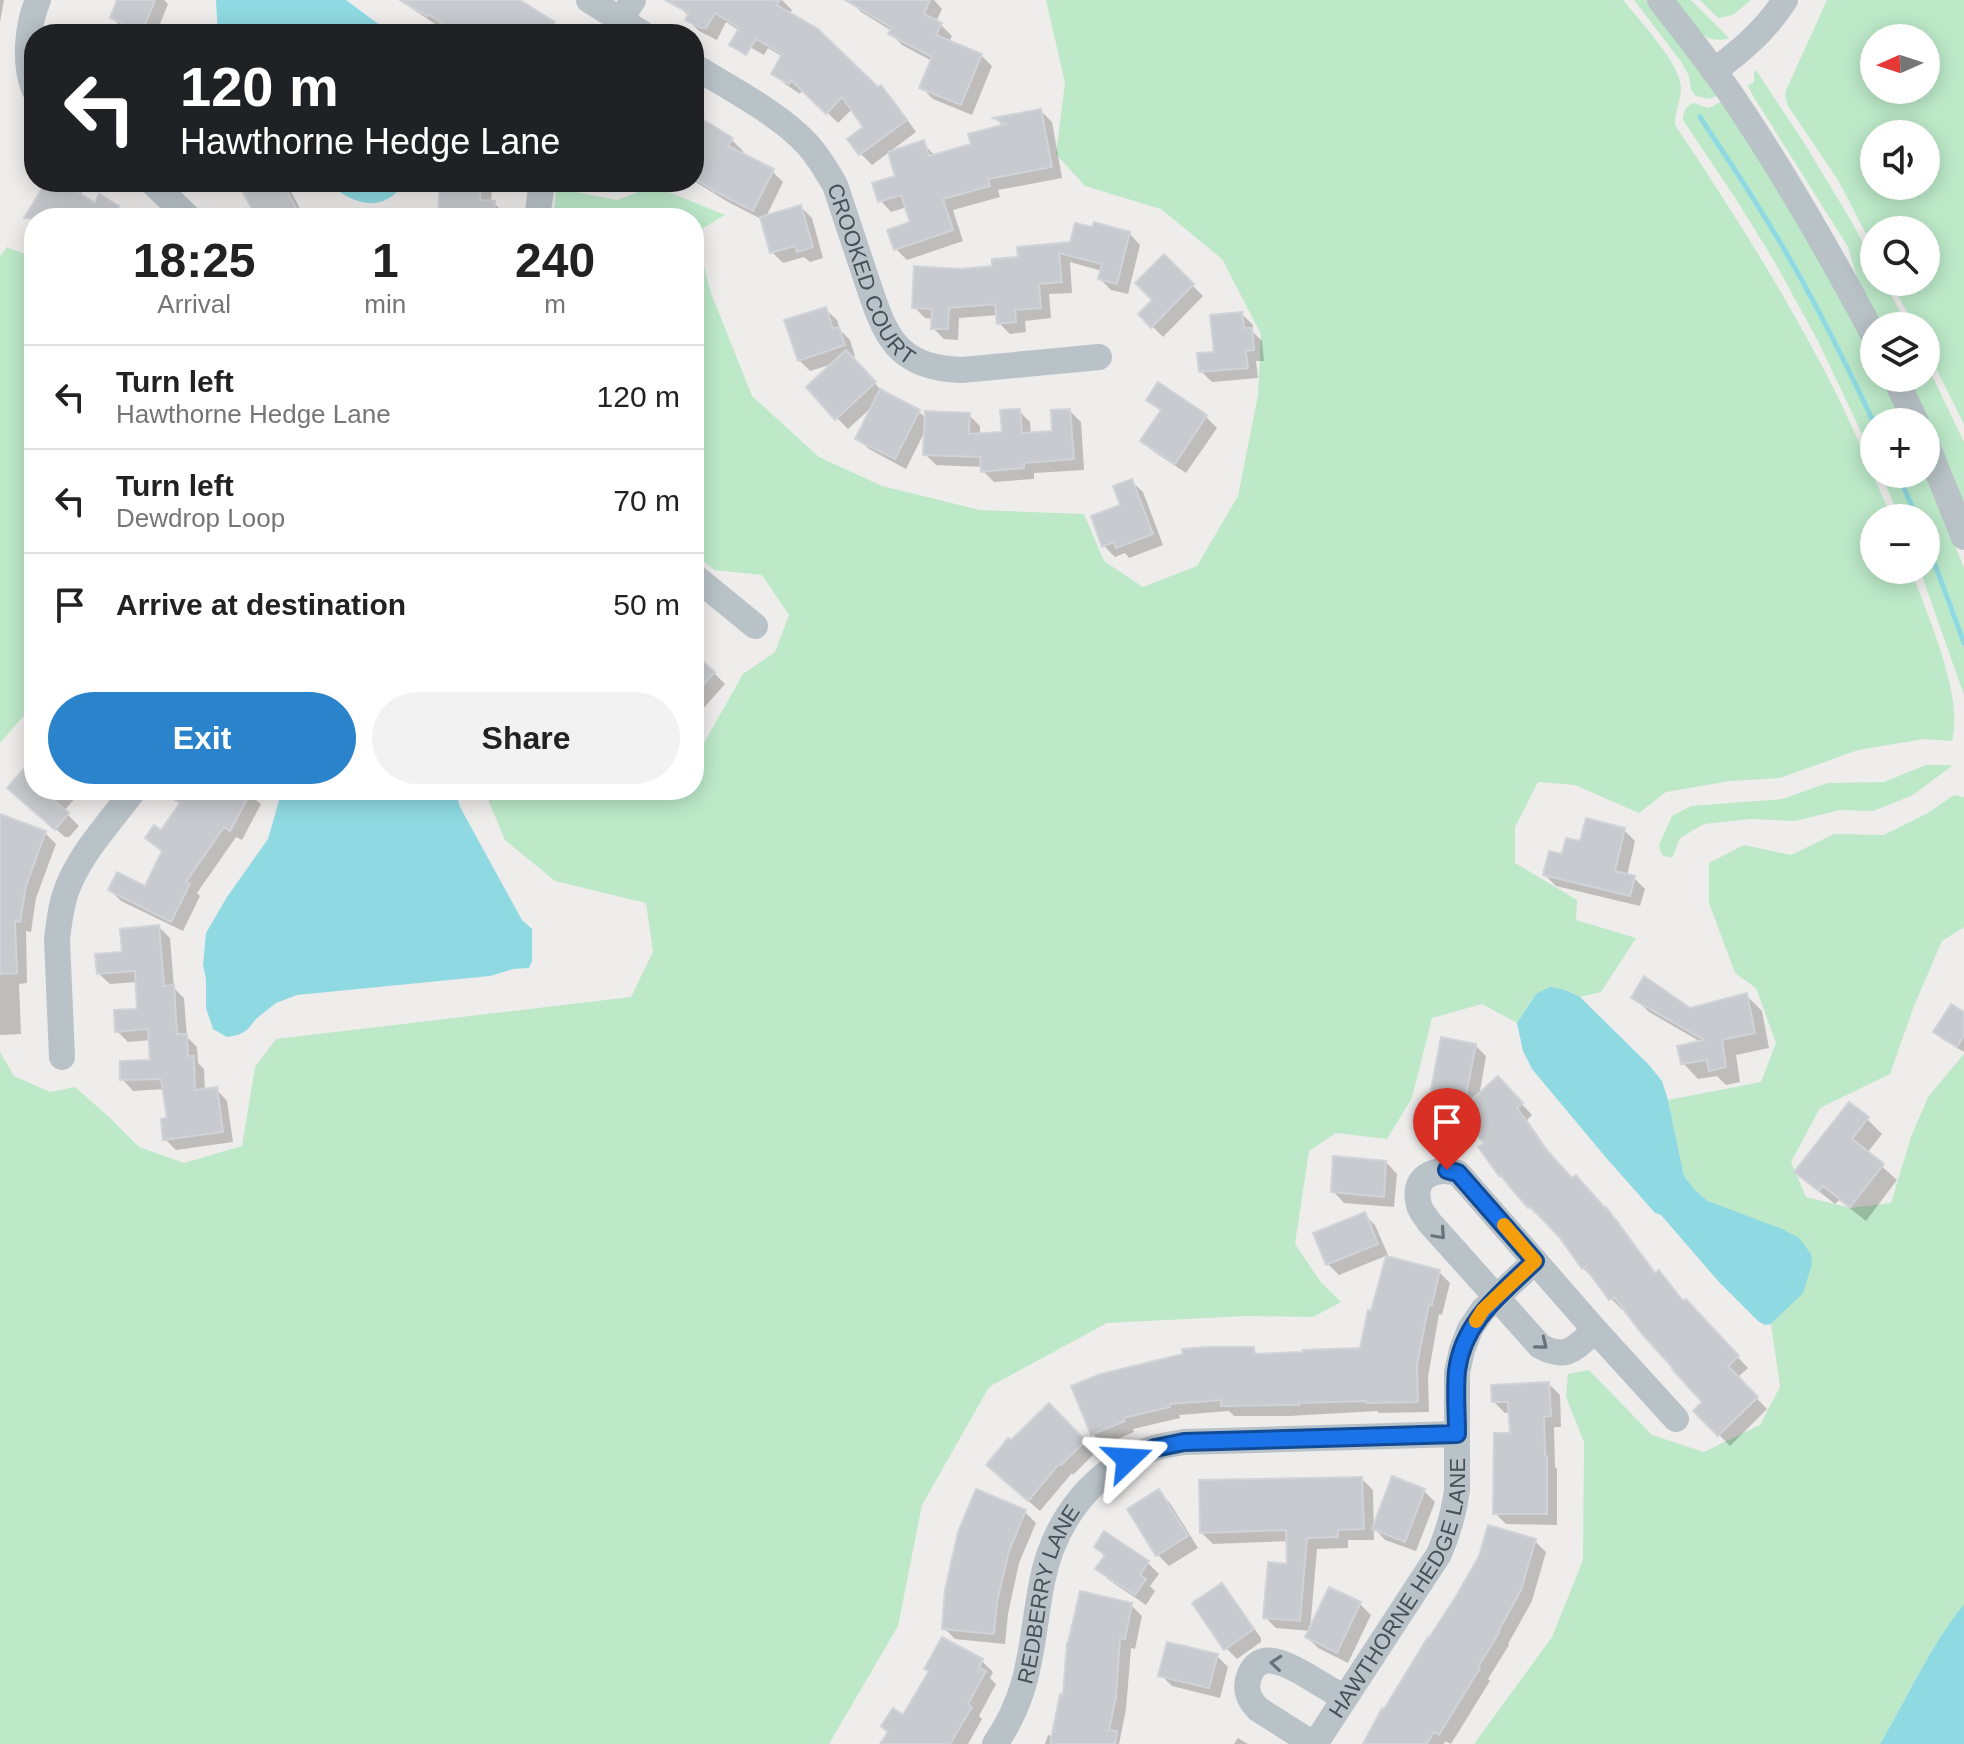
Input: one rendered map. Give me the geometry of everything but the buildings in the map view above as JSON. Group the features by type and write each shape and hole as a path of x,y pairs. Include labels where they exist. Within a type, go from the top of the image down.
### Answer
{"street":[{"path":"32,24 38,0"},
{"path":"589,0 622,18"},
{"path":"1660,0 1714,71 1794,193 1861,312"},
{"path":"1714,71 1743,50 1777,14 1785,0"},
{"name":"CROOKED COURT","path":"704,72 785,124 807,144 825,168 835,185 880,322 898,347 914,359 942,369 962,370 1099,357"},
{"path":"162,192 179,208"},
{"path":"1940,478 1964,537"},
{"path":"704,584 755,626"},
{"path":"62,1057 57,939 66,891 79,864 127,800"},
{"path":"1595,1330 1576,1348 1564,1353 1552,1353 1540,1346 1419,1207 1418,1193 1427,1175 1447,1170 1458,1173 1676,1419"},
{"name":"HAWTHORNE HEDGE LANE","path":"1314,1744 1439,1554 1449,1531 1457,1490 1457,1372 1462,1350 1470,1329 1483,1310 1535,1261"},
{"name":"REDBERRY LANE","path":"995,1744 1007,1727 1029,1671 1042,1579 1050,1551 1073,1507 1103,1475 1141,1453 1184,1442 1457,1434"},
{"path":"1314,1744 1258,1709 1247,1687 1250,1674 1263,1662 1280,1661 1344,1698"}],"green space":[{"path":"1046,0 1623,0 1658,42 1674,67 1681,88 1675,125 1782,293 1821,363 1858,441 1860,488 1879,488 1886,504 1860,504 1860,584 1916,584 1949,679 1953,701 1952,741 1924,739 1858,750 1780,778 1730,781 1666,792 1639,813 1575,785 1538,782 1515,827 1515,863 1577,900 1576,920 1636,938 1601,992 1580,997 1565,990 1536,994 1517,1023 1482,1004 1432,1018 1412,1098 1387,1139 1336,1133 1309,1151 1295,1244 1320,1281 1341,1302 1313,1317 1247,1316 1107,1323 989,1387 922,1505 898,1626 829,1744 0,1744 0,1052 14,1076 50,1092 75,1087 139,1147 184,1163 242,1146 255,1067 276,1039 631,997 653,952 646,903 555,881 505,840 488,800 704,800 704,743 743,674 775,652 789,615 762,575 714,570 704,562 704,267 711,293 752,396 819,457 882,486 980,510 1084,514 1104,561 1143,587 1197,566 1238,496 1258,395 1261,334 1222,259 1161,209 1085,186 1056,154 1065,83"},
{"path":"1634,0 1646,0 1717,96 1710,99 1696,96 1682,63"},
{"path":"1671,0 1690,0 1729,38 1719,40 1703,35"},
{"path":"1700,0 1751,0 1733,15 1718,18"},
{"path":"1827,0 1964,0 1964,424 1940,377 1940,312 1907,312 1898,296 1940,296 1940,216 1860,216 1860,222 1838,180 1788,106 1785,94"},
{"path":"1756,70 1806,146 1860,237 1860,288 1848,247 1748,86 1754,82"},
{"path":"1722,101 1786,200 1839,293 1860,333 1860,392 1889,392 1897,408 1860,408 1860,430 1818,341 1773,259 1683,120 1685,110 1693,103 1709,108"},
{"path":"556,192 576,192 617,200 638,192 669,192 725,215 704,228 704,208 555,208"},
{"path":"7,247 24,254 24,715 0,743 0,256"},
{"path":"1864,296 1892,296 1900,312 1871,312"},
{"path":"1911,392 1940,392 1964,442 1964,513 1940,456 1940,408 1919,408"},
{"path":"1887,488 1932,488 1938,504 1894,504"},
{"path":"1940,508 1964,568 1964,695 1925,584 1940,584"},
{"path":"1926,765 1953,765 1913,795 1873,811 1840,810 1795,821 1751,819 1704,824 1680,838 1672,858 1662,855 1659,845 1672,816 1691,806 1782,799 1828,783 1884,782"},
{"path":"1954,795 1964,797 1964,927 1942,941 1914,1006 1890,1074 1820,1108 1791,1162 1806,1197 1851,1208 1891,1203 1911,1137 1928,1097 1964,1054 1964,1604 1930,1654 1880,1744 1474,1744 1552,1637 1583,1560 1584,1442 1566,1397 1568,1374 1589,1370 1652,1435 1704,1452 1760,1425 1780,1387 1771,1324 1803,1292 1738,1213 1708,1201 1684,1176 1668,1100 1761,1082 1776,1043 1756,988 1735,973 1709,903 1709,863 1744,845 1791,855 1834,834 1884,835 1928,813"}],"water":[{"path":"216,0 346,0 378,24 217,24"},
{"path":"340,192 396,192 378,203 357,201"},
{"path":"279,800 458,800 522,920 532,929 532,961 529,968 490,976 297,995 276,1003 247,1030 227,1037 213,1029 206,1008 203,965 206,933 268,839"},
{"path":"1550,987 1580,997 1662,1081 1684,1176 1695,1190 1708,1201 1799,1238 1811,1254 1812,1264 1803,1293 1771,1324 1758,1321 1719,1282 1608,1160 1532,1069 1523,1051 1517,1023 1536,994"},
{"path":"1964,1604 1964,1744 1880,1744 1930,1654"}],"waterway":[{"path":"1700,117 1787,254 1867,408"},
{"path":"1904,488 1911,504"},
{"path":"1940,578 1964,643"}],"slow traffic":[{"path":"1476,1321 1483,1310 1535,1261 1504,1225"}],"route":[{"path":"1128,1459 1155,1448 1184,1442 1457,1434 1457,1372 1470,1329 1483,1310 1535,1261 1458,1173 1447,1170"}]}
